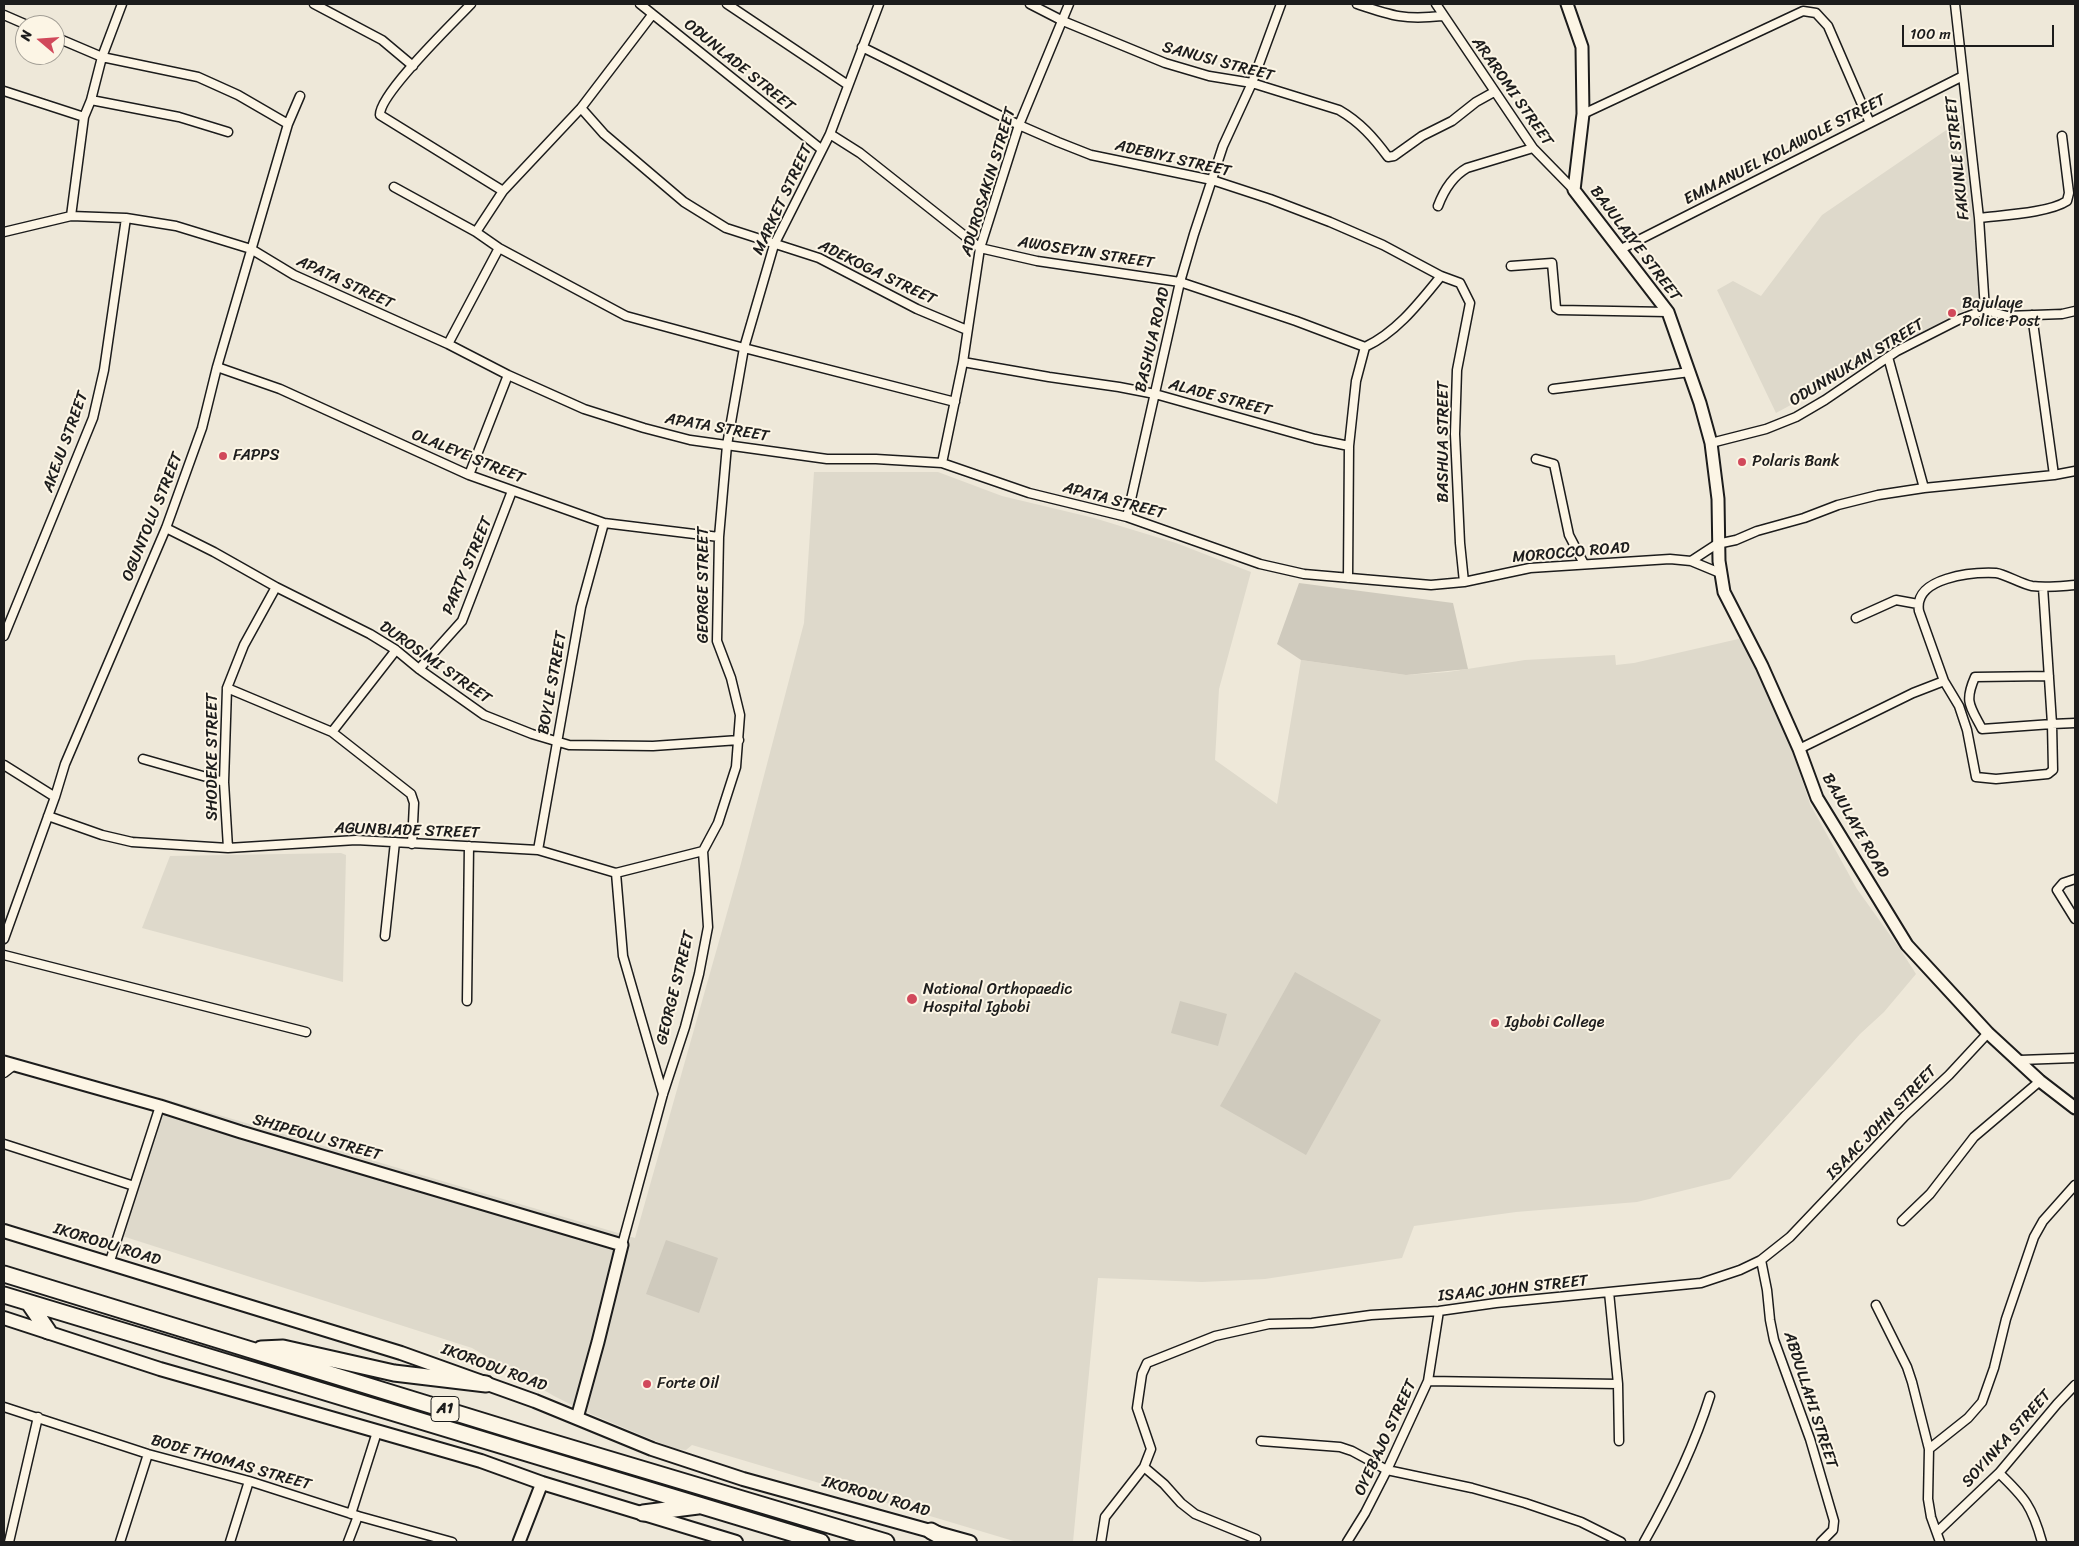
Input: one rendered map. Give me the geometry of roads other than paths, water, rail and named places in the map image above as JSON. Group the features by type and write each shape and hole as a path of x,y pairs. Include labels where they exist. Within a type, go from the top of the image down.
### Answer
{"highway":[{"name":"A1","path":"4,1274 531,1436 886,1542"},
{"name":"A1","path":"4,1295 822,1542"},
{"path":"29,1303 48,1331"},
{"path":"250,1349 283,1348 394,1373 486,1384"},
{"path":"643,1514 704,1506"},
{"path":"931,1530 951,1542"}],"main road":[{"name":"IKORODU ROAD","path":"4,1231 395,1351 577,1418 652,1449 743,1479 970,1542"},
{"path":"4,1318 160,1369 481,1461 542,1482 736,1542"}],"street":[{"path":"71,216 84,117 91,100 102,57 122,4"},
{"path":"314,4 382,40 413,66"},
{"path":"471,4 399,82 380,110 380,115 503,191"},
{"name":"ODUNLADE STREET","path":"640,4 821,149"},
{"path":"727,4 848,85"},
{"name":"MARKET STREET","path":"726,445 744,348 774,245 830,134 879,4"},
{"name":"SANUSI STREET","path":"1030,4 1063,21 1165,63 1209,76 1252,83 1339,110 1351,117 1369,133 1388,157 1391,158 1422,136 1452,121 1476,102 1494,92"},
{"name":"ADUROSAKIN STREET","path":"942,463 963,362 966,330 980,248 1018,125 1069,4"},
{"name":"BASHUA ROAD","path":"1127,517 1180,282 1223,146 1252,83 1281,4"},
{"path":"1357,4 1401,18 1442,16"},
{"name":"ARAROMI STREET","path":"1436,4 1442,16 1533,148 1574,190"},
{"name":"BAJULAIYE STREET","path":"1567,4 1582,47 1583,114 1574,190 1668,312 1690,372 1711,443 1718,499"},
{"name":"FAKUNLE STREET","path":"1955,4 1979,218 1985,310"},
{"path":"1583,114 1802,7 1816,13 1828,26 1870,123"},
{"path":"476,232 503,191 581,108 652,15"},
{"path":"65,41 102,57 198,77 238,95 288,124"},
{"name":"ADEBIYI STREET","path":"862,47 1018,125 1091,155 1212,180 1330,222 1383,245 1441,276 1460,282 1470,303"},
{"name":"EMMANUEL KOLAWOLE STREET","path":"1621,249 1963,76"},
{"path":"4,90 84,117"},
{"name":"OGUNTOLU STREET","path":"4,939 55,798 65,764 166,528 202,428 217,367 288,124 300,96"},
{"path":"91,100 179,117 228,132"},
{"name":"ADEKOGA STREET","path":"581,108 604,134 684,202 726,228 819,258 917,309 966,330"},
{"name":"AWOSEYIN STREET","path":"830,134 867,159 980,248 1037,261 1180,282 1296,321 1365,347"},
{"path":"1979,218 2043,209 2061,205 2067,200 2069,192 2062,136"},
{"path":"1438,206 1458,173 1467,168 1533,148"},
{"path":"394,187 476,232 498,248 626,316 955,402"},
{"name":"APATA STREET","path":"4,232 71,216 126,218 176,226 252,249 294,275 448,344 508,375 584,408 636,425 690,440 827,459 876,459 942,463 1028,493 1127,517 1260,564 1304,574 1431,586 1454,584"},
{"name":"AKEJU STREET","path":"4,636 93,418 104,370 126,218"},
{"path":"448,344 498,248"},
{"path":"1511,266 1552,263 1556,308 1558,310 1668,312"},
{"path":"1348,578 1350,519 1349,446 1356,381 1365,347 1379,340 1411,312 1441,276"},
{"name":"BASHUA STREET","path":"1464,582 1460,542 1455,434 1457,370 1470,303"},
{"path":"1985,310 2007,316 2062,314 2075,311"},
{"name":"ODUNNUKAN STREET","path":"1711,443 1766,429 1796,416 1825,400 1888,357 1958,320 1985,310"},
{"path":"2032,315 2054,476"},
{"path":"1888,357 1924,488"},
{"name":"ALADE STREET","path":"963,362 1049,378 1119,386 1155,394 1315,439 1349,446"},
{"name":"OLALEYE STREET","path":"217,367 280,389 469,475 604,523 719,537"},
{"path":"1553,389 1690,372"},
{"path":"469,475 508,375"},
{"name":"GEORGE STREET","path":"577,1418 663,1094 685,1027 699,974 708,927 703,851 718,823 736,767 740,715 731,678 717,641 719,537 726,445"},
{"path":"1536,459 1554,464 1570,535 1584,564"},
{"path":"1691,561 1717,544 1736,540 1757,531 1804,518 1838,505 1878,495 1924,488 2054,476 2075,471"},
{"name":"PARTY STREET","path":"419,669 462,621 512,491"},
{"name":"BAJULAYE ROAD","path":"1718,499 1717,544 1724,592 1762,666 1799,749 1817,798 1907,945 1988,1033 2020,1060 2040,1081 2075,1108"},
{"name":"BOYLE STREET","path":"538,850 581,607 604,523"},
{"name":"DUROSIMI STREET","path":"166,528 214,552 276,587 370,634 396,650 419,669 484,715 569,745 653,746 739,740"},
{"name":"MOROCCO ROAD","path":"1454,584 1530,568 1670,559 1691,561 1720,573"},
{"path":"2043,587 2052,724 2053,770 2048,774 1991,779 1976,777 1967,730 1959,706 1944,681 1918,604 1925,590 1947,577 1998,573 2014,581 2043,587 2075,585"},
{"name":"SHODEKE STREET","path":"228,848 224,782 227,688 244,644 276,587"},
{"path":"1856,618 1896,600 1918,604"},
{"path":"332,732 396,650"},
{"path":"2049,676 1975,677 1968,692 1971,706 1982,729 2075,723"},
{"path":"1799,749 1944,681"},
{"path":"227,688 332,732 411,794 414,803 412,844"},
{"path":"143,759 224,782"},
{"path":"4,765 55,798"},
{"name":"AGUNBIADE STREET","path":"48,816 125,842 228,848 356,840 538,850 616,873"},
{"path":"385,936 395,842"},
{"path":"467,1001 469,846"},
{"path":"663,1094 623,956 616,873 703,851"},
{"path":"2075,879 2063,883 2057,890 2075,919"},
{"path":"4,955 306,1032"},
{"name":"ISAAC JOHN STREET","path":"1101,1542 1105,1517 1144,1467 1151,1449 1137,1408 1142,1374 1147,1363 1215,1336 1269,1324 1312,1323 1371,1315 1439,1311 1701,1283 1740,1270 1762,1260 1805,1222 1872,1150 1988,1033"},
{"path":"2020,1060 2075,1058"},
{"name":"SHIPEOLU STREET","path":"7,1067 160,1106 241,1132 622,1244"},
{"path":"1902,1221 1930,1194 1974,1137 2040,1081"},
{"path":"109,1264 160,1106"},
{"path":"4,1144 134,1186"},
{"path":"1929,1449 1968,1418 1982,1402 1994,1368 2006,1319 2034,1237 2043,1221 2075,1185"},
{"name":"ABDULLAHI STREET","path":"1762,1260 1774,1340 1810,1439 1834,1521 1833,1530 1821,1542"},
{"path":"1609,1292 1618,1384 1619,1441"},
{"path":"1876,1305 1907,1367 1929,1449 1928,1499 1931,1517 1940,1542"},
{"name":"OYEBAJO STREET","path":"1346,1542 1365,1513 1387,1470 1428,1380 1439,1311"},
{"path":"1428,1380 1618,1384"},
{"name":"SOYINKA STREET","path":"1937,1532 1999,1472 2075,1385"},
{"path":"1644,1542 1686,1460 1710,1396"},
{"name":"BODE THOMAS STREET","path":"4,1407 148,1454 249,1481 354,1515 452,1542"},
{"path":"9,1542 38,1417"},
{"path":"348,1542 377,1432"},
{"path":"1261,1442 1340,1447 1359,1454 1387,1470 1472,1488 1525,1503 1581,1522 1622,1542"},
{"path":"120,1542 148,1454"},
{"path":"1144,1467 1195,1514 1256,1539"},
{"path":"1999,1472 2022,1496 2031,1510 2035,1517 2042,1542"},
{"path":"230,1542 249,1481"},
{"path":"519,1542 542,1482"}],"place":[{"name":"Bajulaye Police Post","path":"1952,313"},
{"name":"FAPPS","path":"223,456"},
{"name":"Polaris Bank","path":"1742,462"},
{"name":"National Orthopaedic Hospital Igbobi","path":"912,999"},
{"name":"Igbobi College","path":"1495,1023"},
{"name":"Forte Oil","path":"647,1384"}]}
